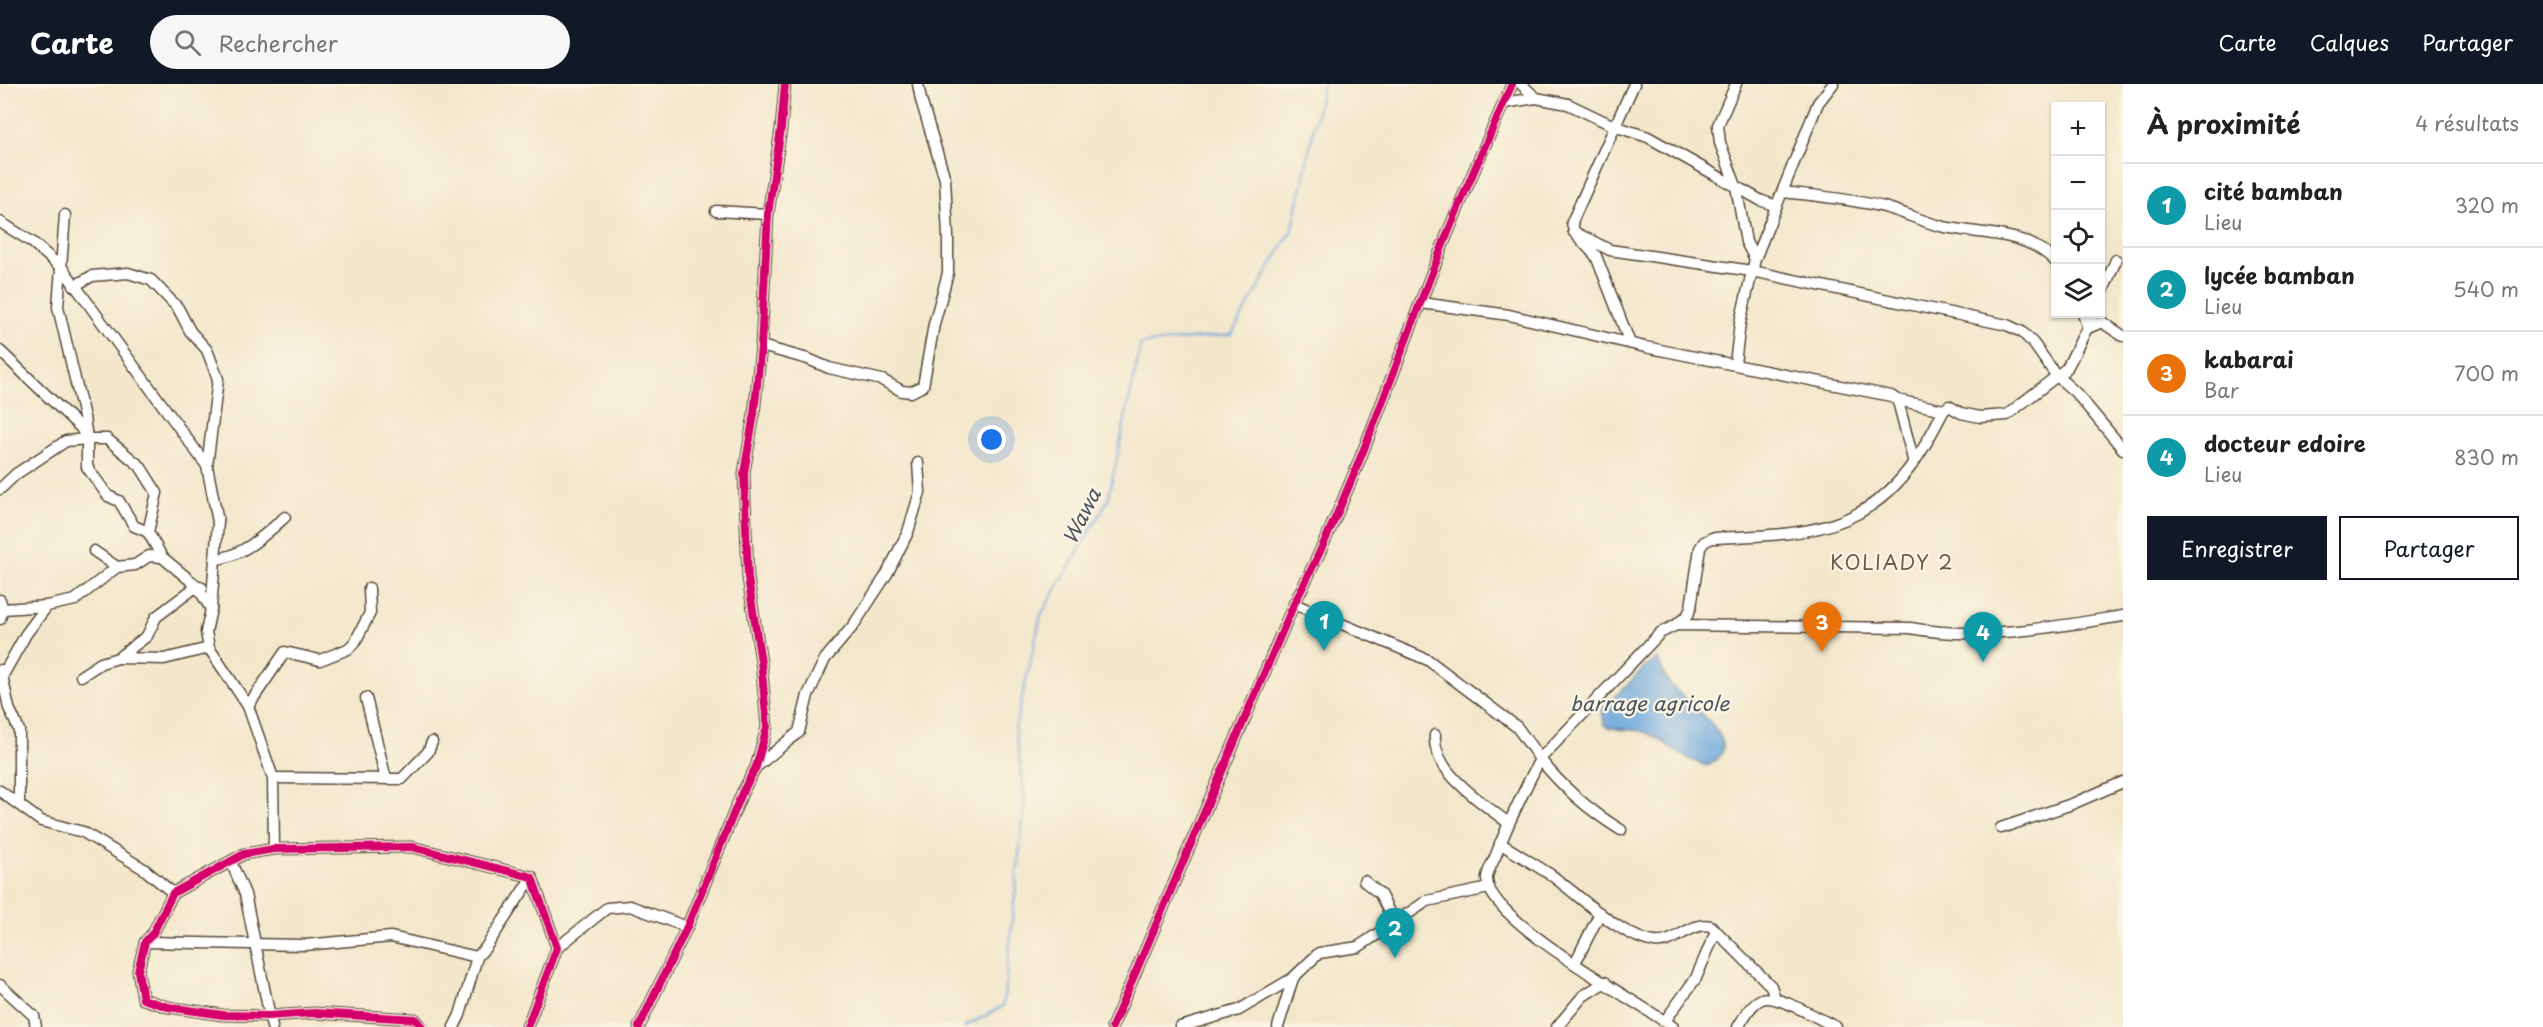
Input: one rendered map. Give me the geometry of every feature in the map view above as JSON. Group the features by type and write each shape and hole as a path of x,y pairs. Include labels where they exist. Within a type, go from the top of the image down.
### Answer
{"street":[{"path":"639,1027 687,927 742,793 756,767 767,727 761,662 748,578 744,473 754,414 761,346 768,214 781,129 784,84"},
{"path":"761,346 808,358 829,368 882,380 902,391 911,392 923,386 934,324 948,273 948,236 945,179 918,84"},
{"path":"1112,1027 1294,604 1323,549 1371,433 1437,259 1512,84"},
{"path":"1521,84 1536,98"},
{"path":"1630,343 1596,256 1574,232 1572,222 1634,84"},
{"path":"1736,84 1718,124 1720,143 1736,186 1746,242 1755,259"},
{"path":"1735,364 1740,323 1755,259 1784,192 1818,103 1833,84"},
{"path":"1504,103 1536,98 1568,104 1614,126 1648,137 1776,206"},
{"path":"1784,192 1884,207 1948,228 2019,239 2040,248 2051,258"},
{"path":"716,211 768,214"},
{"path":"65,215 63,269 58,307 87,439 87,467 108,496 119,501 134,526 148,532 162,557 196,586 211,609"},
{"path":"0,222 32,242 63,269 207,466"},
{"path":"1574,232 1610,250 1752,271 2007,325 2027,336 2056,375 2078,394 2123,449"},
{"path":"2105,286 2116,260"},
{"path":"74,286 92,276 128,273 151,280 178,308 190,331 207,350 218,379 207,466 218,522 213,593 206,632 209,648 248,706 273,778 274,849"},
{"path":"1421,303 1509,315 1630,343 1891,396 1897,400 1944,410"},
{"path":"2084,318 2088,328"},
{"path":"1716,931 1707,957 1669,1024 1533,936 1504,911 1489,888 1487,877 1508,823 1540,759 1660,633 1676,625 1688,615 1700,548 1704,542 1712,538 1793,533 1850,520 1879,501 1914,463 1944,410 1949,406 1961,413 1980,417 2007,415 2070,363 2088,328 2096,318"},
{"path":"2100,318 2123,336"},
{"path":"0,351 81,428 87,439"},
{"path":"1897,400 1914,463"},
{"path":"0,489 16,474 66,441 106,439 140,466 157,493 148,532"},
{"path":"756,767 799,732 808,695 825,659 853,626 887,574 908,532 920,492 918,463"},
{"path":"0,478 16,474"},
{"path":"215,559 223,558 258,541 285,517"},
{"path":"94,551 117,567"},
{"path":"1,609 47,606 75,600 117,567 135,565 149,556 162,557"},
{"path":"196,586 213,593"},
{"path":"118,658 147,636 156,617 196,586"},
{"path":"248,706 285,652 320,660 348,649 355,642 370,613 369,588"},
{"path":"1294,604 1428,660 1517,727 1561,785 1621,830"},
{"path":"19,804 19,730 9,708 1,671 47,606"},
{"path":"1676,625 1910,628 1940,634 2027,631 2123,616"},
{"path":"81,676 101,663 118,658 164,659 209,648"},
{"path":"366,698 386,779"},
{"path":"1435,735 1437,752 1453,778 1508,823"},
{"path":"273,778 402,779 428,752 432,742"},
{"path":"2001,828 2072,804 2123,782"},
{"path":"0,791 41,821 83,832 144,869 173,893"},
{"path":"1500,843 1641,940 1663,943 1706,925 1711,926 1771,986 1775,998"},
{"path":"422,1027 415,1019 314,1013 269,1016 223,1015 168,1007 143,999 138,971 145,942 153,933 173,893 243,854 274,849 412,847 532,877"},
{"path":"231,862 245,894 257,944 272,1027"},
{"path":"532,877 556,948"},
{"path":"454,1027 460,1015 477,957 486,948 532,877"},
{"path":"1364,881 1380,894 1395,924"},
{"path":"1180,1027 1239,1010 1293,978 1319,953 1358,947 1427,901 1489,888"},
{"path":"527,1027 556,948 607,908 630,906 687,927"},
{"path":"1575,963 1600,913"},
{"path":"145,942 305,945 391,937 477,957"},
{"path":"1278,1027 1293,978"},
{"path":"1557,1027 1583,996 1605,982"},
{"path":"0,985 34,1016 36,1027"},
{"path":"1738,1027 1752,1006 1762,998 1775,998 1836,1027"}],"water":[{"name":"barrage agricole","path":"1657,659 1667,680 1711,723 1719,735 1723,746 1720,757 1707,766 1638,730 1616,729 1604,725 1602,709 1644,668"}],"waterway":[{"name":"Wawa","path":"964,1027 1003,1006 1025,801 1015,728 1041,615 1108,500 1141,344 1231,335 1293,228 1323,84"}],"cycle path":[{"path":"639,1027 687,927 742,793 756,767 767,727 761,662 748,578 744,473 754,414 761,346 768,214 781,129 785,84"},
{"path":"1112,1027 1294,604 1353,477 1464,193 1512,84"},
{"path":"422,1027 415,1019 314,1013 269,1016 223,1015 168,1007 143,999 138,971 145,942 153,933 173,893 244,854 274,849 412,847 532,877 557,948 527,1027"}],"place":[{"name":"cité bamban","path":"1324,651"},
{"name":"kabarai","path":"1822,652"},
{"name":"docteur edoire","path":"1983,662"},
{"name":"lycée bamban","path":"1395,958"}],"district":[{"name":"KOLIADY 2","path":"1892,562"}]}
